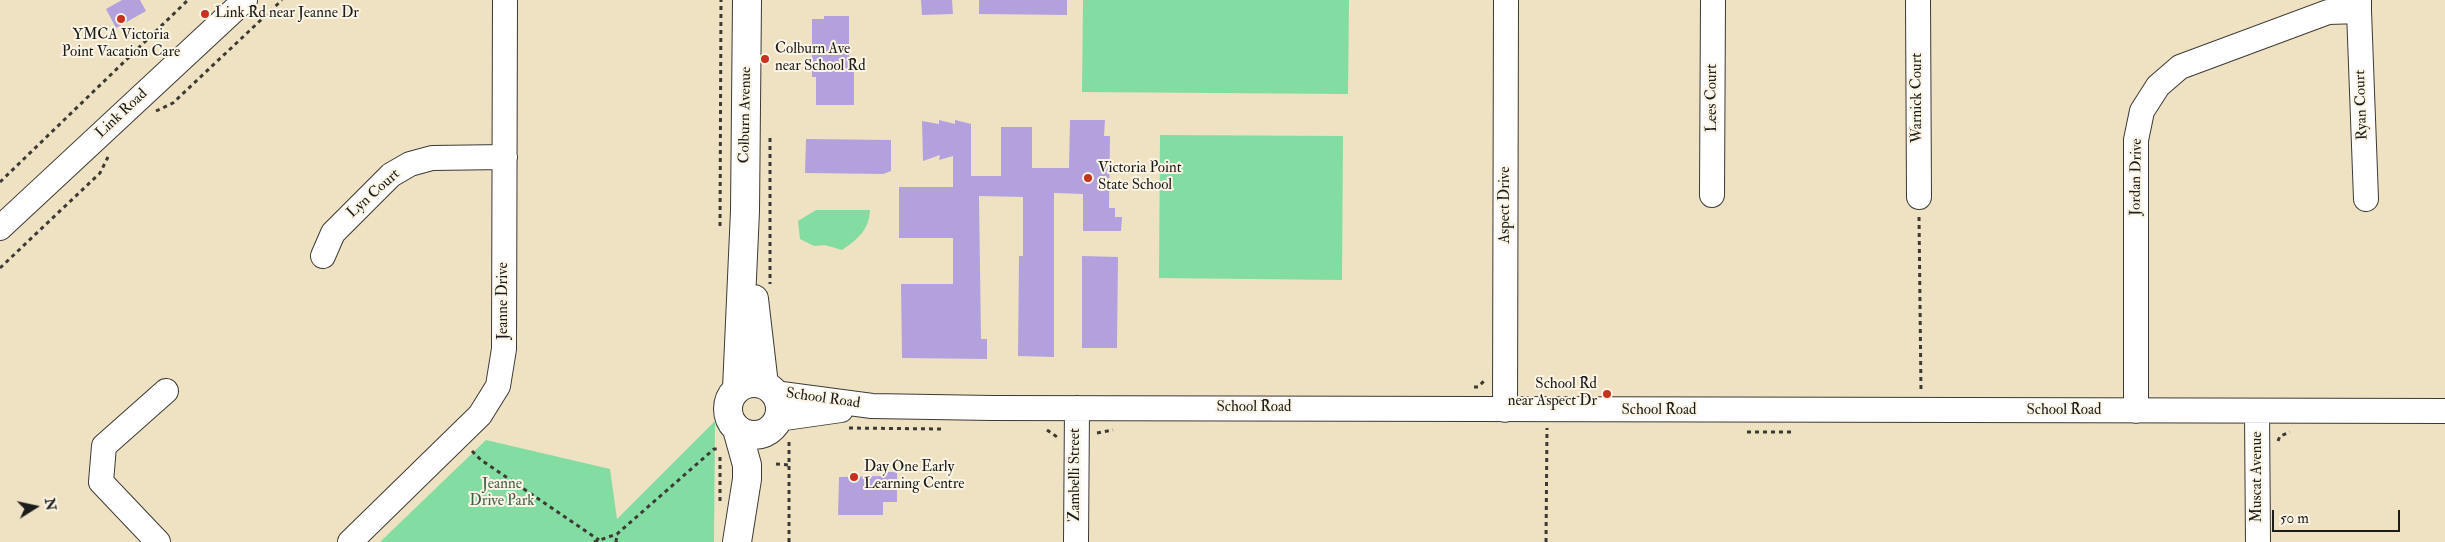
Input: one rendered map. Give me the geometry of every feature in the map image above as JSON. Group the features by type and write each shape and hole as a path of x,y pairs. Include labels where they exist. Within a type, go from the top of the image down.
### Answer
{"main road":[{"name":"Colburn Avenue","path":"737,542 747,479 747,464 737,428 731,422 728,404 737,389 744,231 747,0"},
{"name":"Colburn Avenue","path":"744,231 775,412 755,542"},
{"path":"737,389 750,383 775,412 752,435 737,428"}],"street":[{"name":"Link Road","path":"0,228 245,0"},
{"name":"Jeanne Drive","path":"350,542 480,415 498,386 504,349 506,0"},
{"name":"Aspect Drive","path":"1505,410 1506,0"},
{"name":"Lees Court","path":"1712,195 1713,0"},
{"name":"Warnick Court","path":"1918,0 1919,197"},
{"name":"Ryan Court","path":"2359,6 2366,199"},
{"name":"Jordan Drive","path":"2136,411 2136,140 2142,111 2158,86 2180,67 2328,12 2359,6"},
{"name":"Lyn Court","path":"323,256 333,233 391,175 410,164 432,158 505,157"},
{"path":"158,542 101,482 104,446 166,391"},
{"name":"School Road","path":"775,412 872,406 1505,410 2445,411"},
{"name":"Zambelli Street","path":"1076,542 1077,408"},
{"name":"Muscat Avenue","path":"2257,412 2258,542"}],"path":[{"path":"0,182 188,0"},
{"path":"151,115 173,103 282,0"},
{"path":"769,132 770,285"},
{"path":"0,268 100,173 107,157 113,151"},
{"path":"1919,197 1921,389"},
{"path":"1468,388 1478,387 1488,375"},
{"path":"1546,542 1547,410"},
{"path":"775,412 789,465 789,542"},
{"path":"846,428 945,429"},
{"path":"1041,429 1049,430 1056,437 1060,433"},
{"path":"2275,449 2280,436 2291,431"},
{"path":"458,438 481,460 599,540"},
{"path":"594,542 617,534 714,449 720,449 720,464 747,464"},
{"path":"776,464 789,465"},
{"path":"616,542 617,534"}],"green space":[{"path":"1083,0 1349,0 1348,94 1082,92"},
{"path":"1160,135 1343,136 1342,280 1159,278"},
{"path":"816,210 870,210 865,229 853,242 842,250 825,245 814,246 800,239 798,221"},
{"name":"Jeanne Drive Park","path":"715,421 714,542 380,542 486,440 610,469 617,519"}],"building":[{"name":"YMCA Victoria Point Vacation Care","path":"122,0 140,0 146,11 116,28 106,9"},
{"path":"921,0 952,0 953,14 922,15"},
{"path":"979,0 1067,0 1067,15 979,14"},
{"path":"824,16 849,16 849,56 854,56 854,105 816,105 816,77 812,77 812,19 824,19"},
{"path":"939,120 955,124 955,120 971,124 971,176 1001,176 1001,127 1032,127 1032,168 1069,168 1070,120 1105,120 1104,136 1110,136 1109,208 1115,208 1115,217 1122,217 1121,231 1083,231 1083,194 1054,193 1054,357 1018,356 1019,256 1023,256 1023,197 979,196 981,339 987,339 987,359 902,358 901,284 953,284 953,238 899,238 899,187 953,187 953,156 939,160 940,155 923,161 922,121 939,124"},
{"path":"806,139 891,140 891,171 883,174 805,173"},
{"path":"1082,256 1118,257 1117,348 1082,348"},
{"path":"881,472 897,472 897,502 883,502 883,515 838,515 839,477 881,476"}],"place":[{"name":"Link Rd near Jeanne Dr","path":"205,14"},
{"name":"YMCA Victoria Point Vacation Care","path":"121,19"},
{"name":"Colburn Ave near School Rd","path":"765,59"},
{"name":"Victoria Point State School","path":"1088,178"},
{"name":"School Rd near Aspect Dr","path":"1607,394"},
{"name":"Day One Early Learning Centre","path":"854,477"}]}
